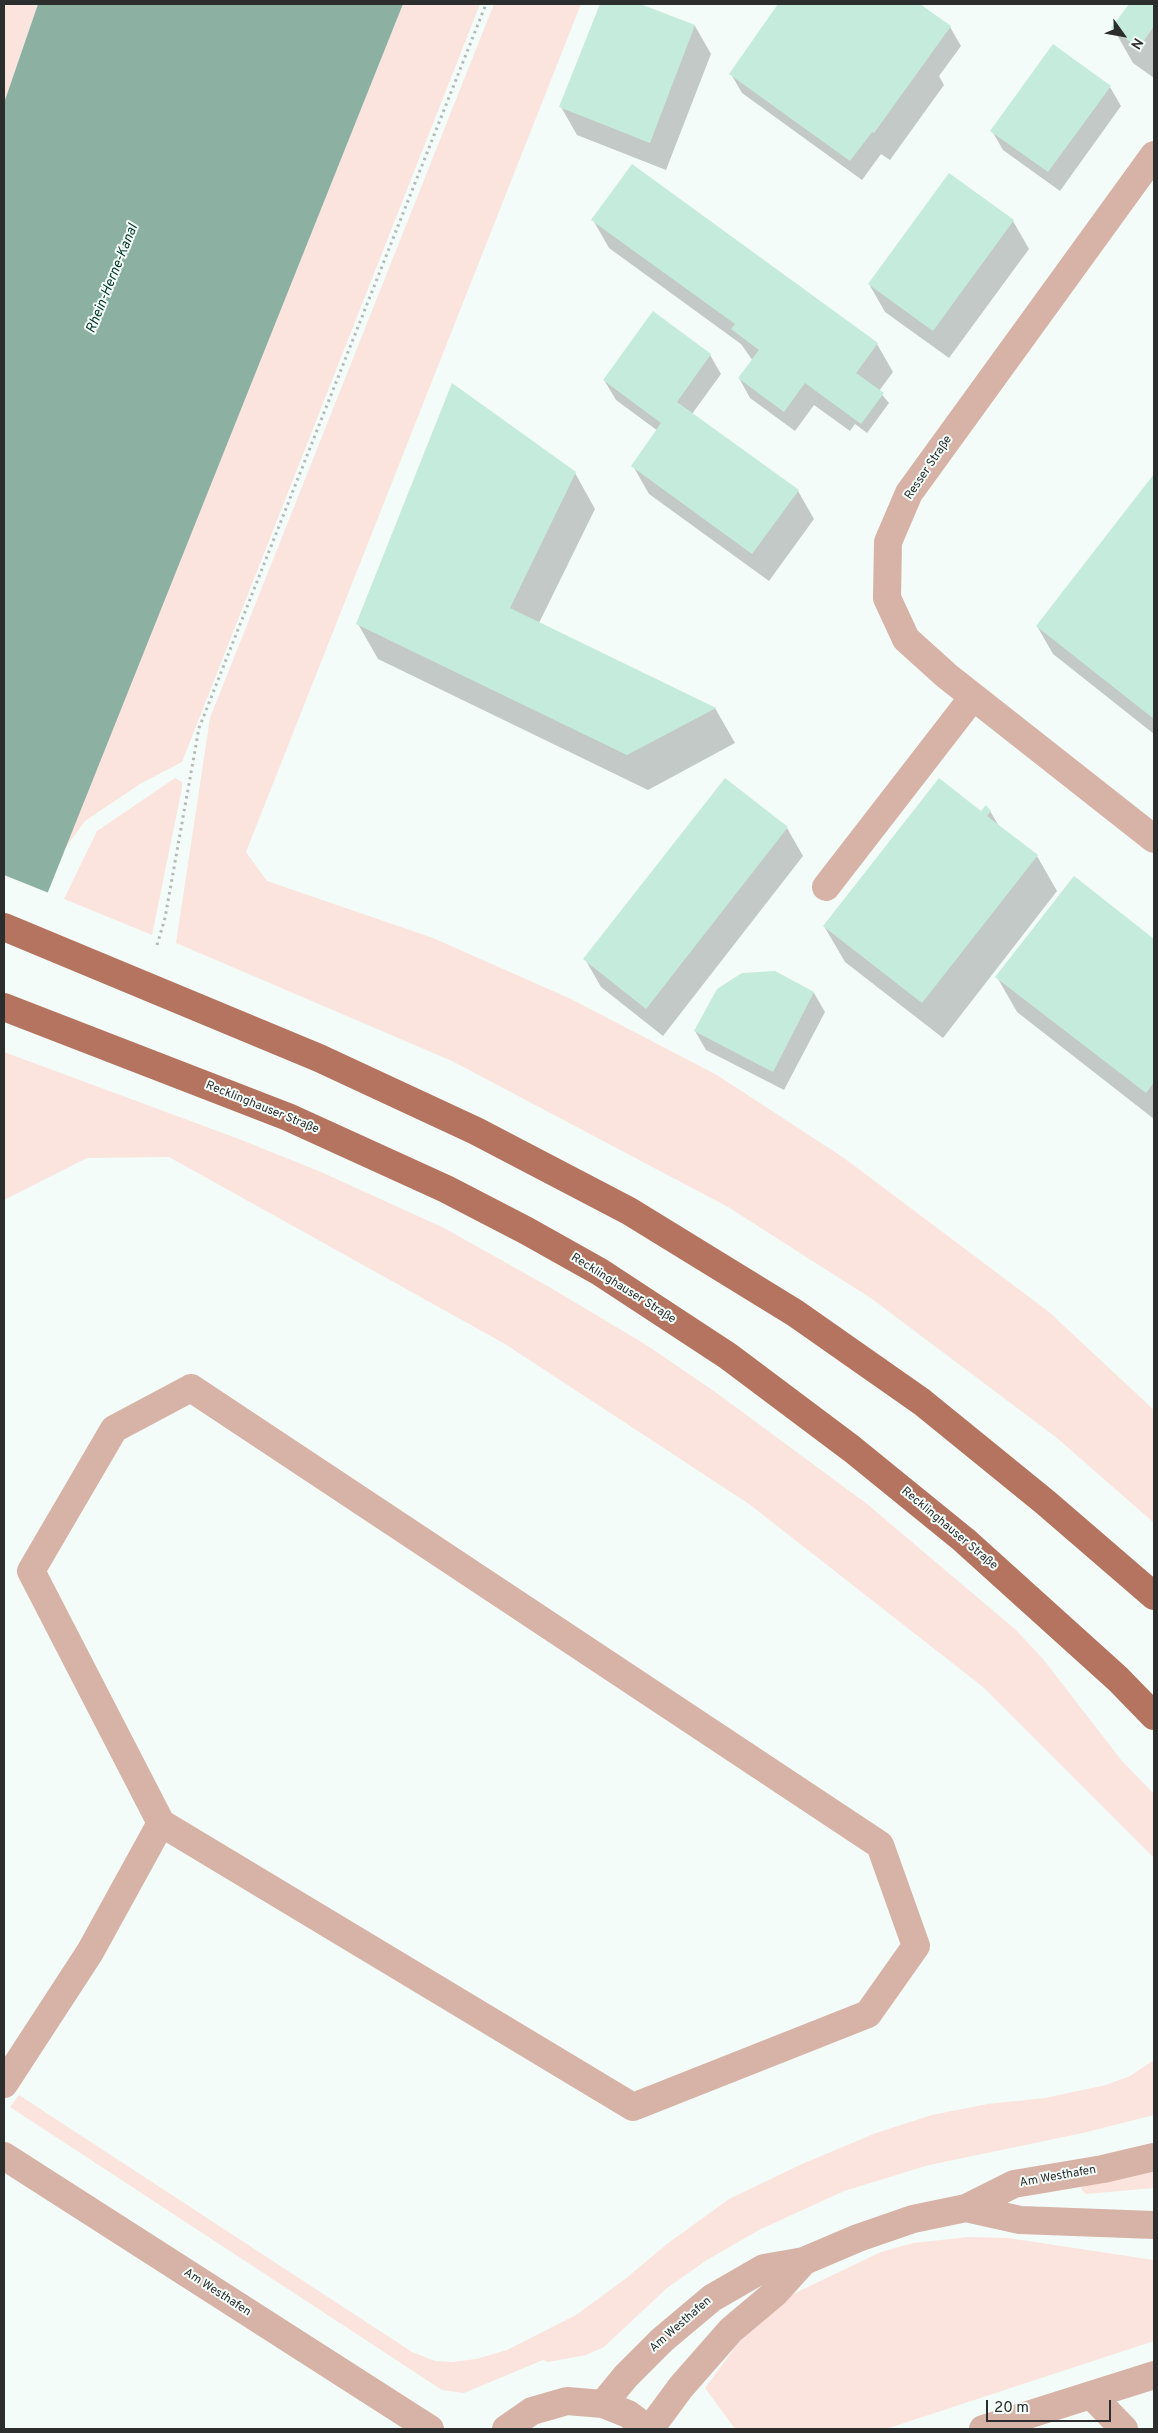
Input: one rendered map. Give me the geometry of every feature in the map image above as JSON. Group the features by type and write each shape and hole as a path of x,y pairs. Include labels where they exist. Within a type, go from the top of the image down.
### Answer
{"main road":[{"path":"4,927 318,1058 476,1131 629,1211 795,1312 922,1402 1045,1502 1154,1596"},
{"name":"Recklinghauser Straße","path":"14,1011 288,1116 446,1189 600,1272 728,1356 852,1449 964,1540 1111,1673 1154,1716"}],"street":[{"name":"Resser Straße","path":"1154,155 909,493 888,542 887,598 906,639 973,697 1154,839"},
{"path":"826,887 973,697"},
{"path":"192,1388 880,1845 916,1946 868,2014 633,2107 161,1823 31,1571 114,1429 192,1388"},
{"path":"4,2084 90,1952 161,1823"},
{"name":"Am Westhafen","path":"4,2156 430,2429"},
{"name":"Am Westhafen","path":"603,2404 626,2376 662,2340 712,2298 764,2268 804,2261 858,2238 912,2219 966,2208 1014,2184 1103,2169 1154,2157"},
{"name":"Am Westhafen","path":"966,2208 1020,2220 1138,2226 1154,2225"},
{"name":"Am Westhafen","path":"506,2429 532,2411 567,2401 603,2404 628,2414 649,2429 681,2387 731,2330 775,2293 804,2261"},
{"path":"983,2429 1154,2375"},
{"path":"1091,2395 1124,2429"}],"path":[{"path":"157,945 165,918 199,728 486,4"}],"shaded area":[{"path":"4,4 38,4 4,103"},
{"path":"403,4 480,4 182,762 140,784 85,821 61,854"},
{"path":"494,4 581,4 246,852 267,881 433,938 571,999 717,1075 844,1158 1049,1312 1154,1410 1154,1523 1057,1438 872,1299 728,1207 452,1061 176,943 210,718"},
{"path":"175,778 182,782 182,788 152,935 64,899 97,831"},
{"path":"4,1052 239,1139 321,1172 444,1228 551,1288 648,1346 718,1394 867,1504 1016,1630 1043,1659 1122,1761 1154,1794 1154,1858 983,1687 749,1504 505,1344 169,1157 87,1158 4,1200"},
{"path":"1154,2060 1154,2115 1083,2133 929,2165 844,2191 759,2230 707,2260 667,2288 604,2347 586,2355 548,2362 543,2360 464,2393 442,2390 10,2107 19,2095 412,2352 435,2361 453,2362 476,2359 507,2350 576,2315 625,2279 667,2244 729,2199 802,2164 876,2133 932,2115 987,2104 1045,2098 1106,2085 1130,2076"},
{"path":"1154,2169 1154,2188 1086,2194 1081,2189 1082,2186"},
{"path":"968,2237 1008,2238 1154,2260 1154,2341 886,2429 735,2429 705,2388 736,2346 766,2315 791,2295 881,2252 913,2243"}],"water":[{"name":"Rhein-Herne-Kanal","path":"38,4 403,4 4,1002 4,103"}],"pier":[{"path":"4,875 49,893 4,1005"}],"building":[{"path":"600,4 640,4 695,25 650,143 559,107"},
{"path":"778,4 920,4 951,26 874,133 872,132 850,161 729,74"},
{"path":"1129,4 1154,4 1154,26 1139,48 1111,28"},
{"path":"1053,44 1111,86 1048,172 990,131"},
{"path":"632,164 878,343 856,373 884,393 861,424 805,383 784,412 738,378 759,350 731,329 735,324 591,220"},
{"path":"949,173 1014,220 933,331 868,284"},
{"path":"653,311 711,354 677,402 799,490 752,554 631,466 661,423 603,380"},
{"path":"452,383 576,472 510,608 716,708 627,755 356,624"},
{"path":"1154,474 1154,719 1036,626"},
{"path":"725,778 788,827 646,1009 583,959"},
{"path":"939,778 981,811 986,805 991,811 987,816 1038,855 922,1003 823,926"},
{"path":"1074,876 1154,939 1154,1082 1146,1093 995,977"},
{"path":"775,971 814,992 773,1072 694,1031 717,989 742,973"}]}
